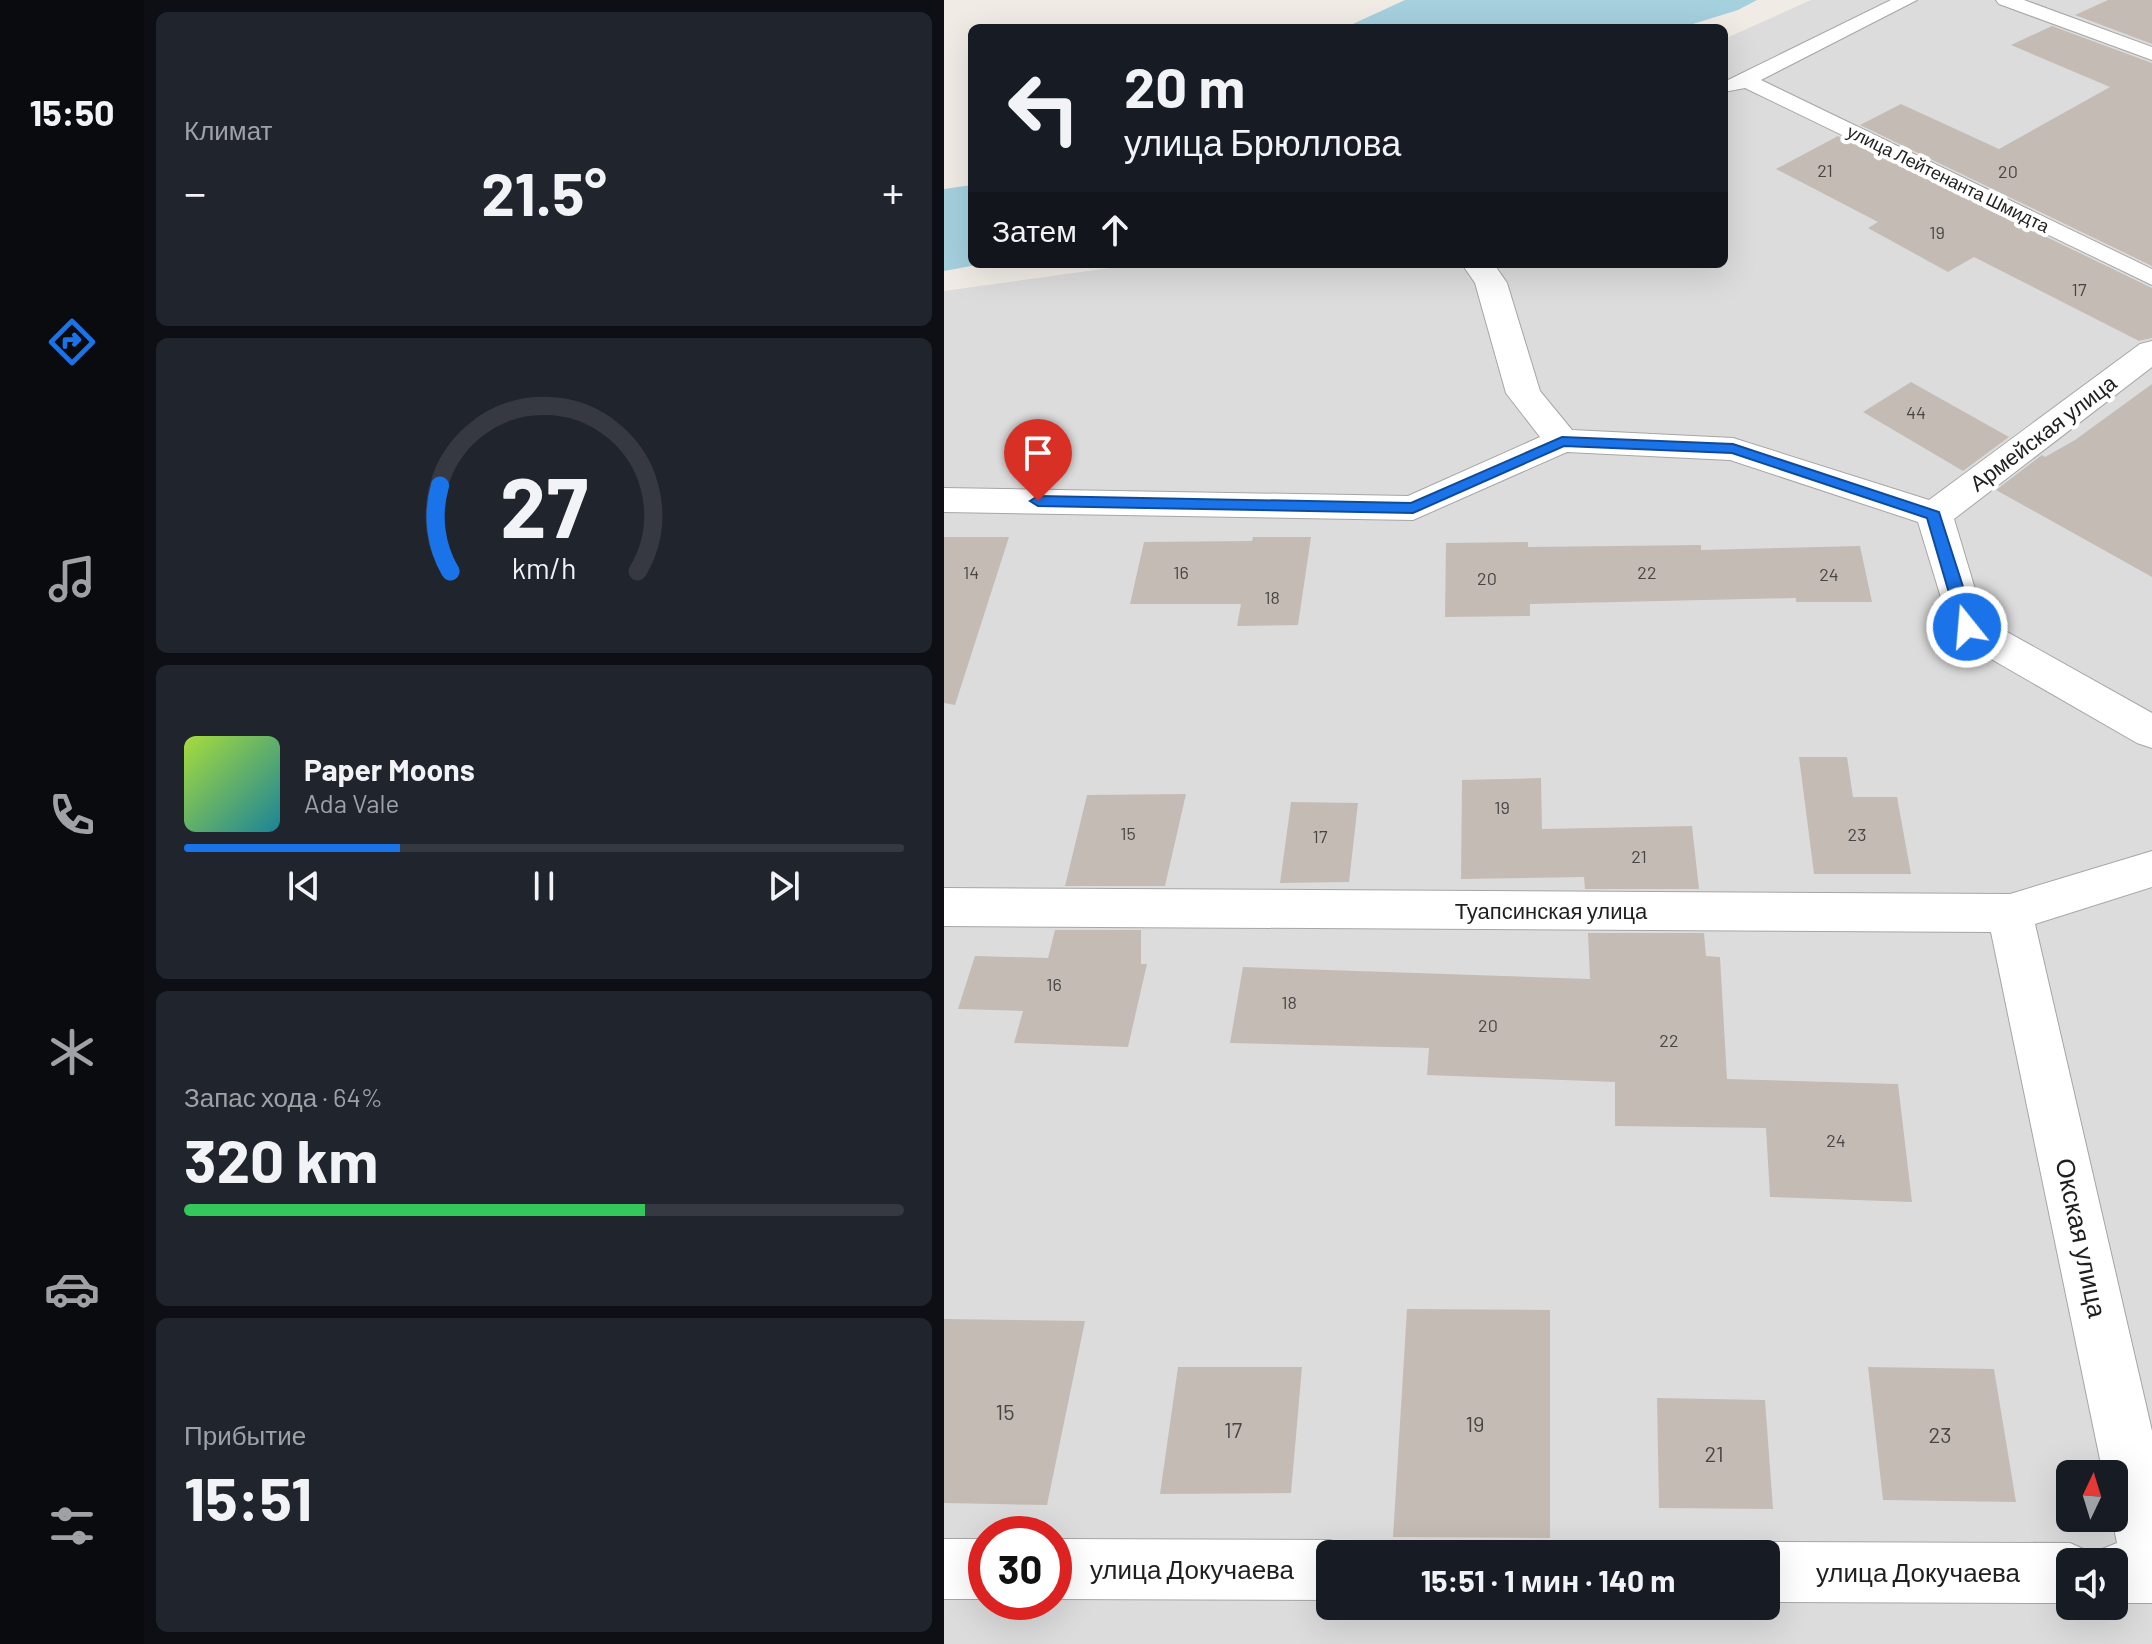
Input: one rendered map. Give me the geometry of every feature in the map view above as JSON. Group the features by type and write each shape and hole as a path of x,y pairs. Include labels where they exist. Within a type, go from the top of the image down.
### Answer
{"street":[{"path":"1481,268 1491,283 1523,393 1562,441"},
{"name":"Армейская улица","path":"1934,515 2152,351"},
{"path":"944,500 1413,508 1562,441 1733,449 1934,515 1967,627 2152,732"},
{"name":"Туапсинская улица","path":"944,907 2010,913 2152,869"},
{"name":"Окская улица","path":"2010,913 2152,1563"},
{"path":"944,1569 968,1569"},
{"name":"улица Докучаева","path":"1072,1569 1316,1570"},
{"name":"улица Докучаева","path":"1780,1572 2056,1573"},
{"path":"2128,1573 2152,1573"}],"lane":[{"path":"1734,86 1907,0"},
{"path":"2006,0 2152,54"},
{"name":"улица Лейтенанта Шмидта","path":"1734,86 2152,278"}],"shaded area":[{"path":"1811,0 2152,0 2152,1644 944,1644 944,291 1110,268 1728,268 1728,37"}],"water":[{"path":"1405,0 1757,0 1738,10 1693,24 1353,24"},
{"path":"968,186 968,267 944,271 944,189"}],"building":[{"path":"2108,0 2152,0 2152,44 2075,15"},
{"path":"2052,26 2152,63 2152,266 1860,125 1901,104 1999,149 2110,87 2011,45"},
{"path":"1838,136 2152,288 2152,338 2139,341 1974,257 1948,272 1868,228 1878,222 1776,169"},
{"path":"1911,382 2009,437 1963,471 1863,412"},
{"path":"2152,384 2152,577 1996,490 2042,455 2045,457 2075,440"},
{"path":"944,537 1009,537 955,705 944,703"},
{"path":"1253,537 1311,537 1298,625 1237,626 1241,604 1130,604 1144,542 1252,541"},
{"path":"1528,542 1528,547 1701,545 1701,550 1860,546 1872,602 1796,602 1796,598 1530,604 1530,616 1445,617 1446,543"},
{"path":"1799,757 1847,757 1853,797 1897,797 1911,874 1814,874"},
{"path":"1541,778 1542,829 1692,826 1699,889 1585,889 1584,877 1461,879 1462,780"},
{"path":"1186,794 1165,886 1065,886 1087,795"},
{"path":"1291,802 1358,803 1349,882 1280,883"},
{"path":"1055,930 1141,930 1141,964 1147,964 1128,1047 1014,1043 1023,1011 958,1009 975,956 1048,958"},
{"path":"1588,933 1704,933 1706,956 1720,957 1727,1079 1898,1084 1912,1202 1770,1197 1766,1128 1615,1126 1615,1082 1427,1075 1429,1048 1230,1043 1243,967 1590,979"},
{"path":"1407,1309 1550,1310 1550,1538 1393,1537"},
{"path":"944,1319 1085,1321 1047,1505 944,1503"},
{"path":"1178,1367 1302,1367 1291,1493 1160,1494"},
{"path":"1868,1367 1994,1369 2016,1502 1883,1500"},
{"path":"1657,1398 1765,1400 1773,1509 1659,1508"}],"route":[{"path":"1038,501 1413,508 1562,441 1733,449 1934,515 1967,627"}]}
